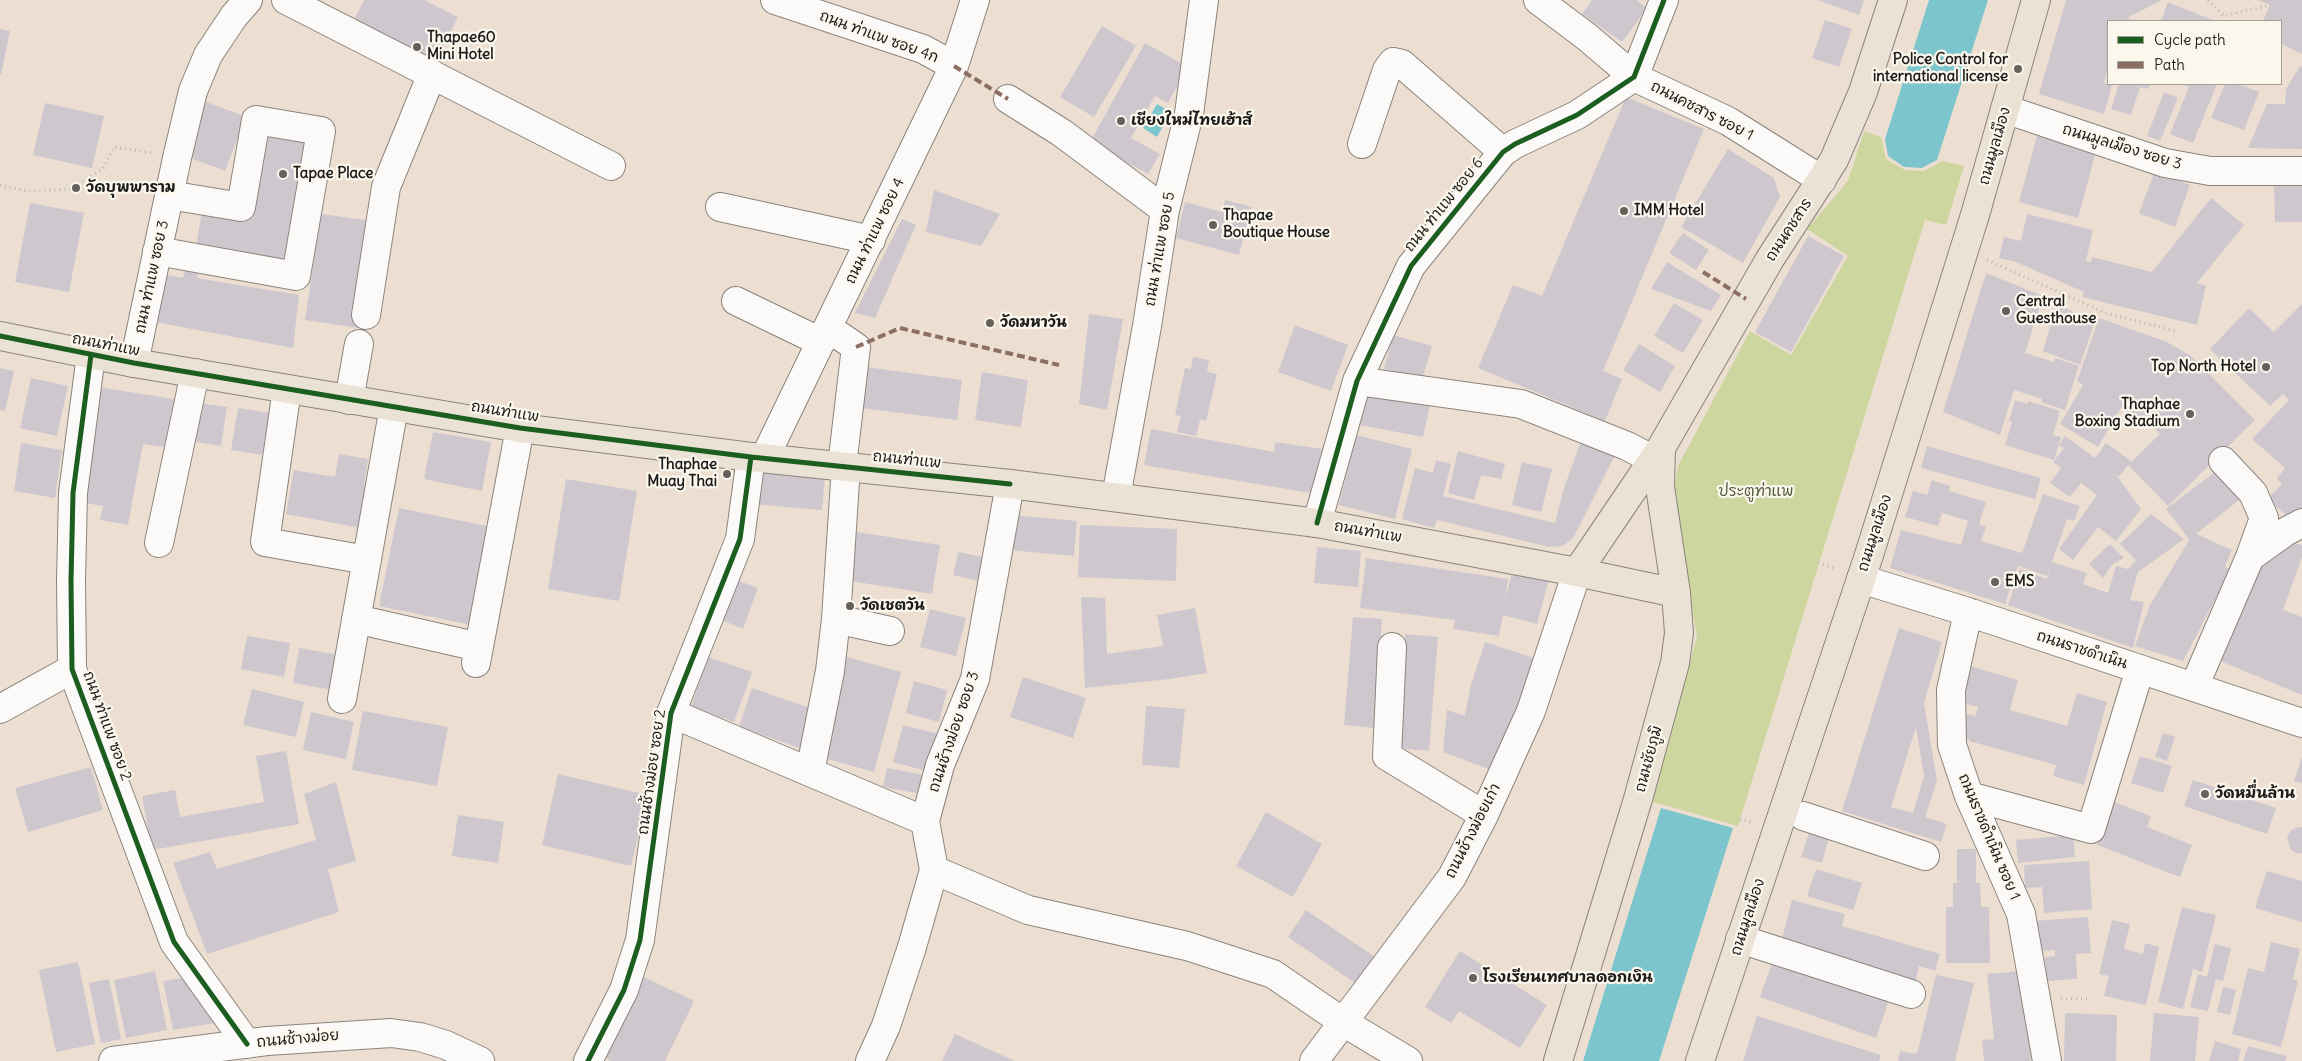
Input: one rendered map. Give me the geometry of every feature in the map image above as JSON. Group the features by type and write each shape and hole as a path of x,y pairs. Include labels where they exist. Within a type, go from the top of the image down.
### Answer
{"main road":[{"name":"ถนนคชสาร","path":"1656,454 1765,267 1822,180 1852,120 1893,0"},
{"name":"ถนนมูลเมือง","path":"1700,1061 1740,939 1851,575 1964,250 2036,0"},
{"name":"ถนนท่าแพ","path":"0,336 134,363 520,428 758,457 1010,484 1318,523 1577,572 1676,593"},
{"path":"1577,572 1656,454"},
{"name":"ถนนชัยภูมิ","path":"1558,1061 1638,799 1675,662 1679,633 1676,593 1656,454"}],"street":[{"name":"ถนน ท่าแพ ซอย 3","path":"134,363 193,91 208,55 234,16 248,0"},
{"path":"286,0 611,166"},
{"name":"ถนน ท่าแพ ซอย 4ก","path":"775,0 923,49 954,66"},
{"name":"ถนน ท่าแพ ซอย 4","path":"758,457 824,335 954,66 975,0"},
{"name":"ถนน ท่าแพ ซอย 5","path":"1116,497 1147,326 1165,210 1189,114 1204,0"},
{"name":"ถนนคชสาร ซอย 1","path":"1538,0 1587,37 1634,77 1728,120 1822,180"},
{"path":"1634,77 1664,0"},
{"path":"1362,144 1387,70 1393,62 1402,64 1502,152"},
{"path":"366,315 386,187 432,74"},
{"name":"ถนน ท่าแพ ซอย 6","path":"1318,523 1357,381 1411,266 1502,152 1577,115 1634,77"},
{"path":"1008,99 1062,133 1165,210"},
{"name":"ถนนมูลเมือง ซอย 3","path":"2005,109 2165,163 2210,171 2302,171"},
{"path":"158,251 296,276 321,131 256,120 241,207 169,195"},
{"path":"720,207 871,240"},
{"path":"736,301 856,347 844,466 836,619 827,688 810,772"},
{"path":"349,400 359,344"},
{"name":"ถนน ท่าแพ ซอย 2","path":"91,355 73,493 72,669 174,942 261,1049"},
{"path":"159,543 195,373"},
{"path":"1357,381 1521,404 1627,446 1656,454"},
{"path":"287,389 265,542 367,560"},
{"path":"342,699 394,407"},
{"path":"356,619 478,655 520,428"},
{"name":"ถนนช้างม่อย ซอย 2","path":"588,1061 624,990 640,940 670,713 740,540 758,457"},
{"path":"2194,687 2250,557 2264,518 2252,494 2222,461"},
{"name":"ถนนช้างม่อย ซอย 3","path":"870,1061 886,1026 912,947 934,870 925,821 940,765 975,679 1010,484"},
{"path":"2250,557 2285,532 2302,523"},
{"name":"ถนนช้างม่อยเก่า","path":"1314,1061 1452,877 1484,815 1531,711 1577,572"},
{"name":"ถนนราชดำเนิน","path":"1851,575 2302,723"},
{"name":"ถนนราชดำเนิน ซอย 1","path":"1968,612 1951,690 1952,745 1969,796 2021,914 2047,1061"},
{"path":"836,619 890,631"},
{"path":"1392,646 1387,756 1484,815"},
{"path":"0,709 72,669"},
{"path":"1969,796 2092,829 2140,669"},
{"path":"670,713 925,821"},
{"path":"1803,816 1925,856"},
{"path":"934,870 1028,910 1187,946 1273,974 1343,1022 1408,1061"},
{"path":"1740,939 1911,994"},
{"name":"ถนนช้างม่อย","path":"113,1061 261,1049 391,1033 420,1037 446,1045 480,1061"}],"path":[{"path":"2208,0 2224,16 2270,6"},
{"path":"0,185 28,191 70,189 103,169 114,147 177,158"},
{"path":"1964,250 2106,313 2176,331"},
{"path":"1818,563 1851,575"},
{"path":"1740,819 1756,824"}],"green space":[{"name":"ประตูท่าแพ","path":"1864,131 1881,137 1886,159 1905,170 1924,171 1942,161 1964,166 1946,225 1925,220 1738,826 1650,801 1697,637 1673,497 1678,466 1750,331 1791,355 1848,256 1807,229 1848,181"}],"water":[{"path":"1929,0 1988,0 1937,160 1922,168 1904,167 1888,156 1885,139"},
{"path":"1157,104 1171,112 1157,137 1143,128"},
{"path":"1661,808 1733,828 1659,1061 1583,1061"}],"building":[{"name":"Thapae60 Mini Hotel","path":"364,0 424,0 458,17 432,68 351,26"},
{"path":"1592,0 1636,0 1647,8 1622,42 1582,14"},
{"path":"1818,0 1864,0 1859,15"},
{"path":"2066,0 2162,0 2127,18 2133,20 2107,20 2107,72 2104,83 2112,85 2104,114 2039,94"},
{"path":"2258,0 2302,0 2302,54 2282,44 2282,20 2263,20 2270,5"},
{"path":"2168,2 2213,20 2161,20"},
{"path":"1825,20 1852,29 1839,67 1812,58"},
{"path":"1102,26 1136,46 1094,117 1060,97"},
{"path":"0,29 10,31 1,75 0,74"},
{"name":"เชียงใหม่ไทยเฮ้าส์","path":"1145,43 1188,67 1168,103 1155,96 1131,138 1160,154 1148,174 1090,142"},
{"path":"2300,66 2302,67 2302,149 2248,148 2267,104 2285,104 2286,89"},
{"path":"2119,85 2150,85 2148,89 2140,87 2131,115 2111,109"},
{"path":"2183,85 2217,85 2193,143 2170,134 2189,87"},
{"path":"2225,85 2241,85 2259,92 2244,130 2211,118"},
{"path":"2164,92 2178,98 2160,141 2147,136"},
{"name":"IMM Hotel","path":"1626,97 1704,129 1603,371 1622,379 1605,421 1478,368 1513,285 1542,296"},
{"path":"204,101 246,117 225,171 183,155"},
{"path":"45,103 104,116 92,168 33,155"},
{"name":"Tapae Place","path":"265,128 314,136 292,268 195,252 202,211 250,219"},
{"path":"2038,132 2097,148 2078,218 2019,202"},
{"path":"1728,149 1774,178 1780,197 1743,263 1681,227"},
{"path":"2155,171 2190,185 2175,227 2139,213"},
{"path":"2274,180 2302,180 2302,222 2275,222"},
{"path":"934,190 1000,214 981,246 926,232"},
{"path":"2211,198 2244,225 2197,283 2206,286 2197,325 2082,297 2084,292 2016,262 1999,258 2004,237 2021,241 2027,214 2093,230 2086,261 2091,262 2092,257 2152,272"},
{"name":"Thapae Boutique House","path":"1225,200 1252,207 1239,255 1176,238 1185,202 1222,212"},
{"path":"30,203 84,213 69,292 15,282"},
{"path":"321,214 373,221 358,328 305,320"},
{"path":"902,219 916,225 875,318 855,313"},
{"path":"1683,233 1709,250 1696,270 1669,253"},
{"path":"1808,236 1844,256 1791,352 1755,332"},
{"path":"186,260 199,263 197,278 299,295 293,348 155,322 163,274 183,278"},
{"path":"1667,262 1721,295 1711,311 1651,289"},
{"path":"1986,273 2043,296 2025,353 2054,362 2055,358 2079,366 2065,410 2041,402 2042,399 2014,390 2000,435 1943,412"},
{"path":"1674,303 1703,320 1683,353 1654,336"},
{"path":"2057,304 2095,322 2080,365 2043,351"},
{"name":"Top North Hotel","path":"2302,304 2302,513 2294,522 2267,499 2282,484 2277,478 2285,468 2252,439 2289,400 2283,394 2270,406 2210,349 2249,308 2274,332"},
{"path":"1089,314 1123,319 1107,410 1079,404"},
{"name":"Thaphae Boxing Stadium","path":"2099,318 2167,342 2191,356 2255,420 2168,506 2128,465 2160,434 2154,428 2121,408 2098,447 2060,424 2083,385 2077,381"},
{"path":"1295,325 1348,345 1331,391 1278,372"},
{"path":"1393,335 1432,346 1422,380 1384,369"},
{"path":"1639,344 1675,366 1660,392 1623,370"},
{"path":"1193,357 1209,360 1207,372 1217,374 1206,421 1200,420 1196,436 1177,432 1181,416 1175,415 1185,368 1191,369"},
{"path":"866,367 962,380 957,420 861,408"},
{"path":"0,368 14,371 5,411 0,410"},
{"path":"982,372 1028,380 1021,427 975,420"},
{"path":"31,378 68,386 57,436 20,428"},
{"path":"99,387 185,401 177,449 143,444 128,525 100,520 103,506 78,502"},
{"path":"1368,395 1430,406 1423,437 1360,425"},
{"path":"2015,400 2027,404 2028,401 2060,411 2053,435 2061,437 2054,460 2005,445 2012,422 2009,421"},
{"path":"197,403 227,407 221,446 192,441"},
{"path":"238,408 269,413 262,455 231,450"},
{"path":"1151,429 1274,452 1275,442 1323,449 1317,494 1144,465"},
{"path":"433,432 491,442 482,491 424,479"},
{"path":"1356,435 1412,449 1395,519 1339,505"},
{"path":"1583,435 1618,449 1574,537 1563,546 1549,547 1437,520 1434,528 1402,519 1415,468 1433,473 1436,460 1451,464 1443,496 1555,523 1563,491"},
{"path":"2065,436 2095,458 2106,443 2131,461 2119,477 2114,472 2141,509 2116,541 2098,527 2073,560 2059,549 2097,495 2081,483 2070,497 2050,483 2061,468 2053,462 2064,448 2059,445"},
{"path":"21,443 62,450 55,498 14,491"},
{"path":"1927,446 2041,478 2035,499 1921,468"},
{"path":"1458,451 1505,464 1501,479 1481,475 1474,500 1448,493"},
{"path":"339,454 368,459 364,485 374,487 366,529 286,514 294,470 335,477"},
{"path":"1522,462 1552,469 1541,512 1512,505"},
{"path":"2220,468 2243,497 2196,534 2232,550 2225,567 2231,569 2183,661 2135,646 2150,605 2191,537 2189,539 2166,509"},
{"path":"754,471 825,477 822,510 752,504"},
{"path":"566,479 637,491 619,601 548,589"},
{"path":"1932,480 1950,486 1949,491 1986,502 1979,524 1986,527 1981,541 2022,553 2043,494 2080,506 2074,521 2067,519 2052,562 2087,573 2083,584 2108,593 2116,566 2128,569 2136,560 2120,544 2151,514 2184,539 2138,572 2130,600 2144,602 2133,648 2008,605 2020,569 2047,579 2051,565 2047,576 2018,566 2005,604 1890,568 1901,530 1961,545 1968,521 1942,513 1938,526 1905,517 1913,491 1927,495"},
{"path":"399,508 491,527 471,625 379,606"},
{"path":"1012,515 1077,521 1074,556 1009,550"},
{"path":"1080,525 1177,529 1176,581 1078,577"},
{"path":"851,531 940,545 932,594 844,580"},
{"path":"2284,540 2302,545 2302,557 2283,610 2302,617 2302,695 2211,657 2231,610 2242,614 2261,556"},
{"path":"2110,544 2124,558 2113,564 2103,578 2089,564"},
{"path":"1317,547 1361,551 1358,587 1314,583"},
{"path":"958,552 983,557 978,581 953,575"},
{"path":"1366,558 1508,579 1505,600 1513,569 1549,579 1537,624 1503,615 1499,636 1453,629 1455,620 1360,608"},
{"path":"734,579 758,588 743,629 719,619"},
{"path":"1081,597 1105,598 1107,654 1163,646 1157,615 1195,608 1207,673 1085,688"},
{"path":"930,609 966,618 956,656 920,647"},
{"path":"1353,617 1382,619 1374,728 1344,725"},
{"path":"1899,628 1942,642 1924,703 1937,780 1925,817 1947,824 1941,842 1842,811","holes":["1916,727 1924,776 1913,813 1891,807"]},
{"path":"1405,634 1438,637 1429,751 1396,748"},
{"path":"247,636 290,643 284,677 241,669"},
{"path":"1485,642 1534,658 1519,703 1491,770 1443,752 1447,710 1465,716 1470,688"},
{"path":"299,648 339,655 333,690 293,683"},
{"path":"708,657 752,672 734,722 691,707"},
{"path":"847,657 901,672 874,772 820,757"},
{"path":"1966,665 2018,680 2010,710 2067,726 2077,693 2107,702 2084,785 2053,776 2056,765 1969,741 1969,739 1958,735 1964,713 1975,716 1978,707 1956,701"},
{"path":"1023,677 1086,698 1073,738 1010,717"},
{"path":"914,681 947,690 939,722 906,713"},
{"path":"752,688 813,709 800,748 739,727"},
{"path":"252,689 304,702 296,737 243,725"},
{"path":"1146,706 1185,709 1179,768 1142,765"},
{"path":"363,711 448,727 437,786 352,770"},
{"path":"311,712 354,722 346,759 303,750"},
{"path":"903,725 939,734 930,772 893,762"},
{"path":"2163,733 2175,737 2167,761 2155,757"},
{"path":"286,751 299,824 152,850 142,796 175,790 180,817 264,802 256,756"},
{"path":"2140,756 2172,766 2163,793 2131,783"},
{"path":"2302,757 2302,783 2294,781"},
{"path":"91,767 103,810 28,832 15,788"},
{"path":"887,768 925,775 921,794 883,787"},
{"path":"558,774 648,795 631,866 542,845"},
{"path":"2193,780 2276,808 2267,834 2184,806"},
{"path":"336,782 356,861 328,869 339,912 207,954 173,863 210,852 217,869 316,840 304,794"},
{"path":"2114,802 2151,816 2147,827 2192,845 2180,877 2097,845"},
{"path":"1266,812 1322,844 1293,897 1236,866"},
{"path":"458,815 504,822 498,863 452,856"},
{"path":"2302,827 2302,853 2299,854 2291,850 2287,838 2291,830"},
{"path":"1810,830 1829,837 1822,863 1801,857"},
{"path":"2073,835 2075,857 2018,863 2016,840"},
{"path":"1957,849 1976,849 1976,883 1980,883 1981,907 1989,907 1990,963 1946,963 1946,907 1953,907 1953,883 1957,883"},
{"path":"2089,861 2092,909 2044,913 2042,887 2025,888 2024,865"},
{"path":"1816,869 1862,883 1853,910 1807,896"},
{"path":"2267,871 2302,881 2302,922 2255,908"},
{"path":"1792,900 1845,914 1842,926 1940,954 1935,971 1919,966 1915,983 1780,946"},
{"path":"2182,907 2216,915 2202,972 2193,969 2183,1009 2158,1002"},
{"path":"1306,910 1375,957 1355,983 1288,937"},
{"path":"2088,917 2091,953 2076,954 2077,979 2046,981 2045,957 2055,956 2055,950 2036,951 2034,921"},
{"path":"2112,920 2130,924 2124,949 2143,954 2145,943 2159,947 2146,1005 2104,996 2109,976 2099,974"},
{"path":"2271,942 2300,949 2293,979 2298,981 2281,1047 2232,1034 2248,968 2264,972"},
{"path":"2215,944 2231,948 2223,981 2216,979 2208,1011 2190,1007 2198,974 2207,977"},
{"name":"โรงเรียนเทศบาลดอกเงิน","path":"1460,951 1547,1005 1520,1048 1459,1011 1451,1023 1425,1007"},
{"path":"1773,960 1889,1000 1876,1038 1760,997"},
{"path":"78,962 95,1044 56,1052 39,970"},
{"path":"155,971 167,1030 126,1038 114,980"},
{"path":"2022,971 2031,1061 1984,1061 1982,1040 1994,1039 1987,974"},
{"path":"640,975 694,1001 665,1061 611,1061 601,1056"},
{"path":"1936,975 1974,983 1955,1061 1898,1061 1900,1051 1917,1054"},
{"path":"183,978 215,1023 173,1030 163,981"},
{"path":"109,979 121,1039 101,1043 89,983"},
{"path":"2223,987 2236,990 2230,1015 2217,1012"},
{"path":"2065,1013 2117,1015 2116,1061 2064,1061"},
{"path":"2154,1013 2199,1017 2195,1061 2150,1061"},
{"path":"1757,1016 1881,1055 1879,1061 1743,1061"},
{"path":"955,1034 1015,1061 942,1061"},
{"path":"2215,1041 2241,1049 2238,1061 2209,1061"},
{"path":"2248,1046 2287,1056 2285,1061 2243,1061"}],"marked path":[{"path":"954,66 1008,99"},
{"path":"1703,272 1746,299"},
{"path":"856,347 900,328 1059,365"}],"cycle path":[{"path":"1317,523 1357,381 1411,266 1503,152 1515,144 1577,115 1634,77 1664,0"},
{"path":"0,336 134,363 520,428 751,457 1010,484"},
{"path":"91,355 73,493 72,669 174,942 247,1044"},
{"path":"588,1061 624,990 640,940 671,713 740,539 751,457"}],"place":[{"name":"Thapae60 Mini Hotel","path":"417,47"},
{"name":"Police Control for international license","path":"2018,69"},
{"name":"เชียงใหม่ไทยเฮ้าส์","path":"1121,121"},
{"name":"Tapae Place","path":"283,174"},
{"name":"วัดบุพพาราม","path":"76,188"},
{"name":"IMM Hotel","path":"1624,211"},
{"name":"Thapae Boutique House","path":"1213,225"},
{"name":"Central Guesthouse","path":"2006,311"},
{"name":"วัดมหาวัน","path":"990,323"},
{"name":"Top North Hotel","path":"2266,367"},
{"name":"Thaphae Boxing Stadium","path":"2190,414"},
{"name":"Thaphae Muay Thai","path":"727,474"},
{"name":"EMS","path":"1995,582"},
{"name":"วัดเชตวัน","path":"850,606"},
{"name":"วัดหมื่นล้าน","path":"2205,794"},
{"name":"โรงเรียนเทศบาลดอกเงิน","path":"1473,978"}]}
